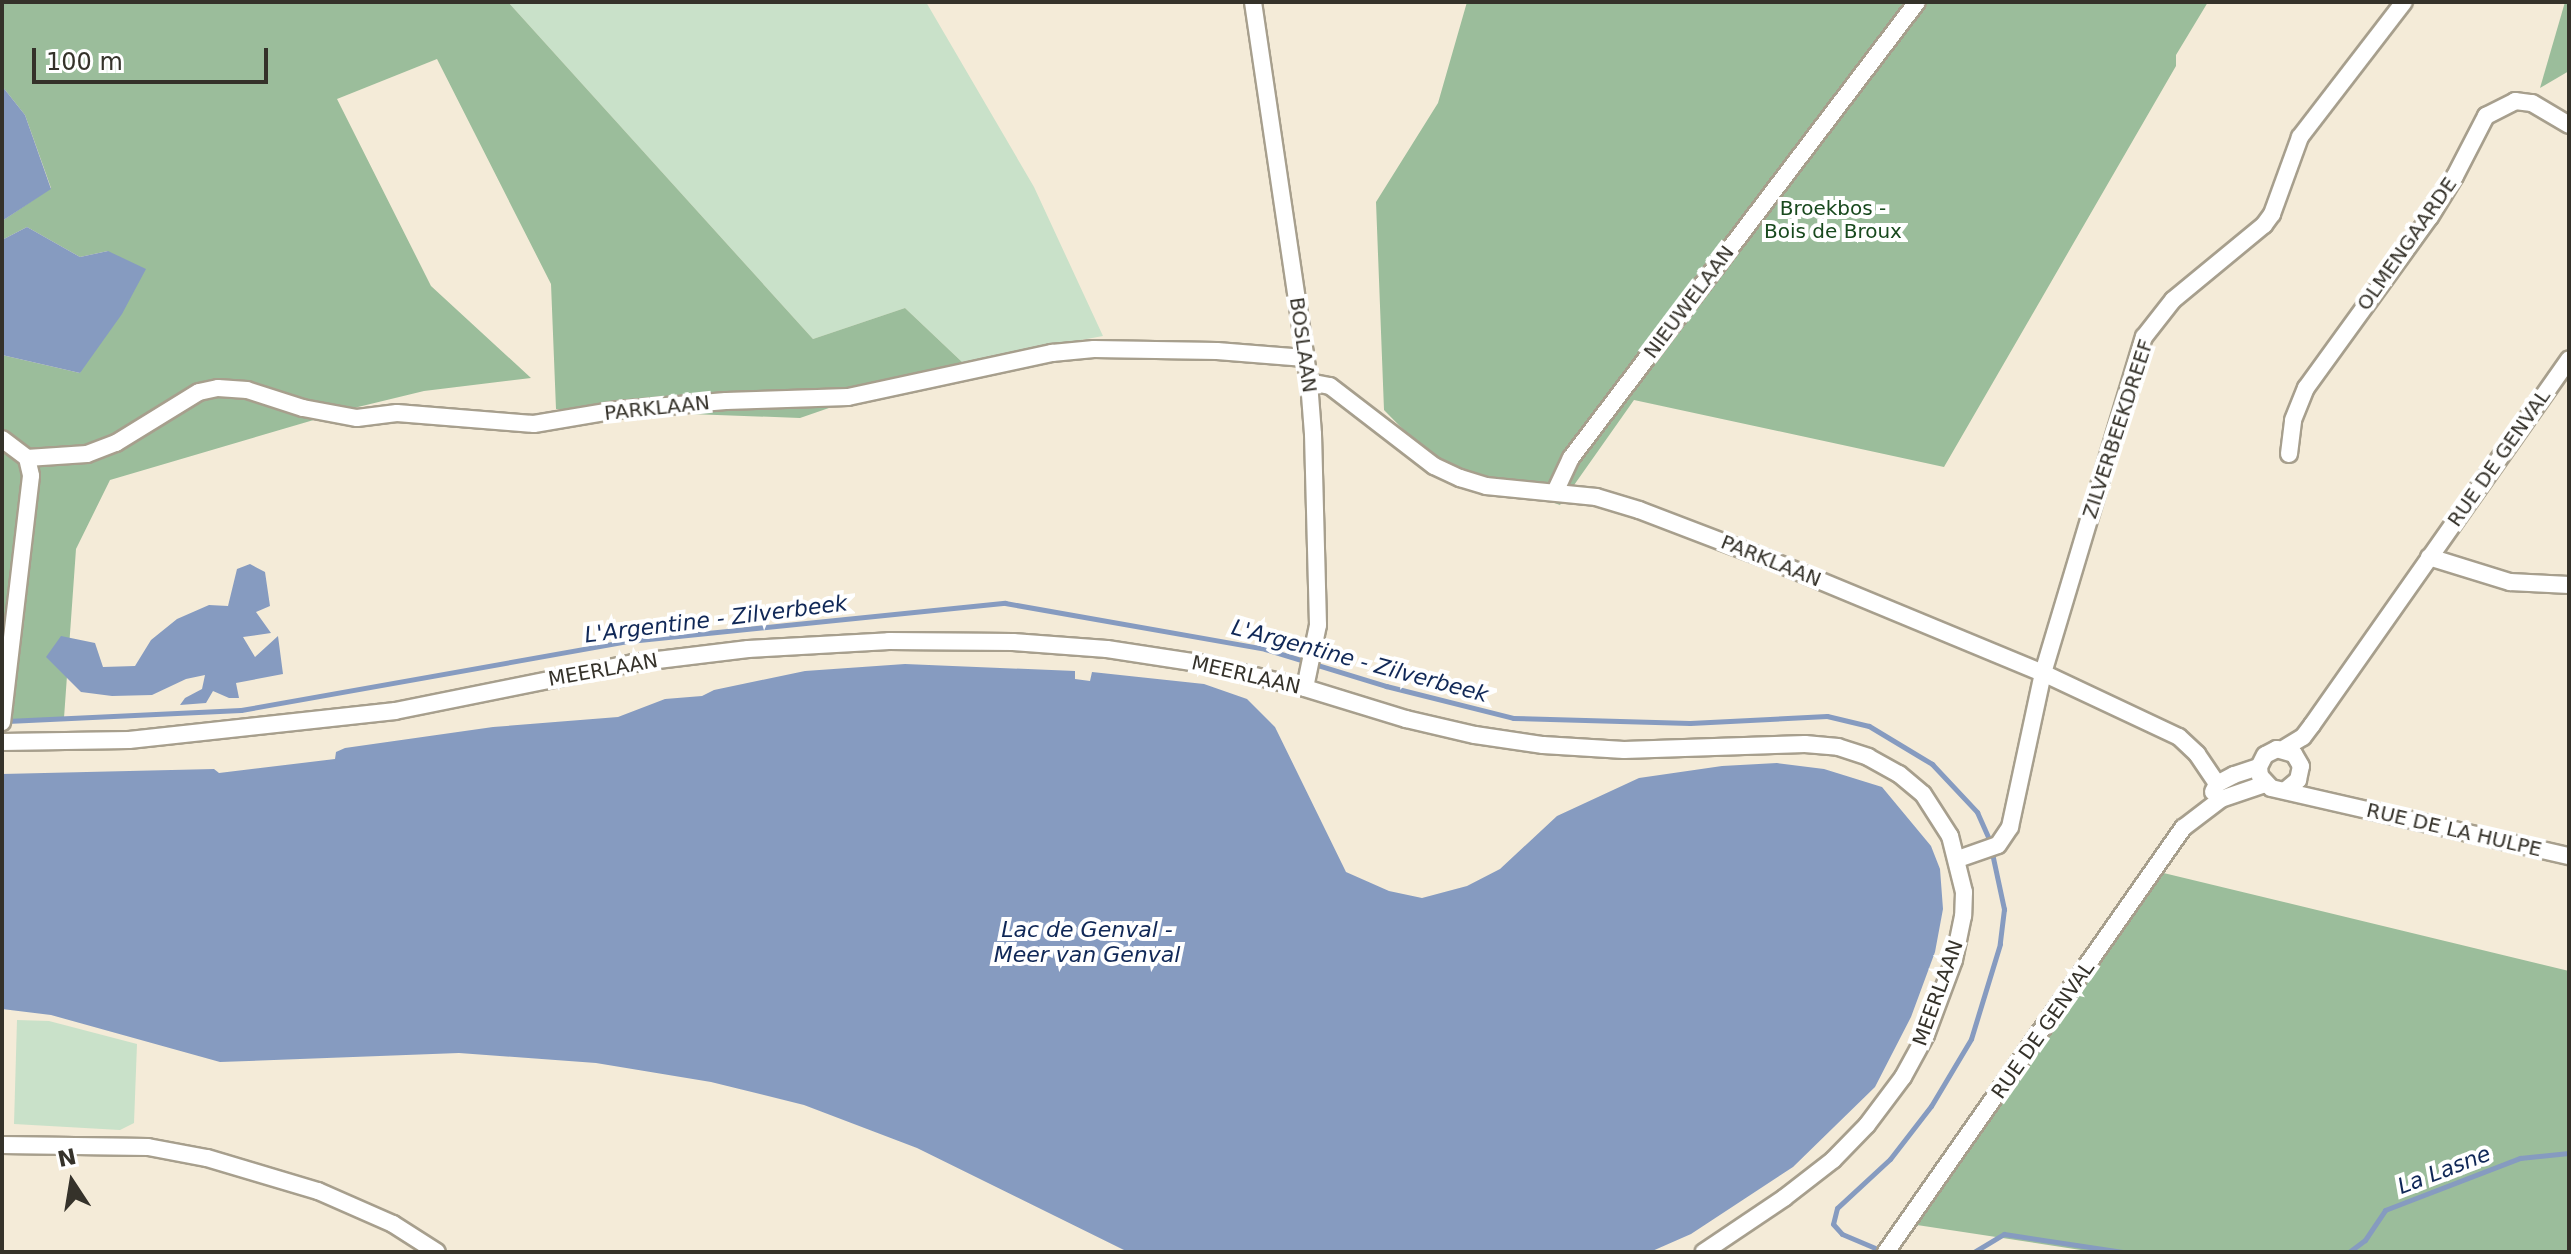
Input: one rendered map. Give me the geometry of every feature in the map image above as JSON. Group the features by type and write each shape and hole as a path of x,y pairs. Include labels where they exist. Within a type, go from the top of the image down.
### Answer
{"street":[{"name":"BOSLAAN","path":"1253,2 1309,382 1319,557 1315,651 1305,688"},
{"name":"NIEUWELAAN","path":"1555,492 1571,458 1917,2"},
{"name":"ZILVERBEEKDREEF","path":"1958,859 1998,845 2010,827 2043,673 2144,337 2173,300 2264,225 2272,214 2300,137 2404,2"},
{"name":"OLMENGAARDE","path":"2289,454 2293,420 2306,388 2430,217 2486,116 2515,101 2532,103 2569,125"},
{"name":"PARKLAAN","path":"27,458 87,454 116,443 199,392 218,388 247,390 303,408 357,418 397,413 534,424 618,410 726,401 848,397 1052,353 1094,349 1217,351 1305,358"},
{"name":"RUE DE GENVAL","path":"2303,737 2569,359"},
{"name":"PARKLAAN","path":"1309,382 1330,386 1434,466 1460,478 1486,486 1596,497 1639,510 1765,558 2043,673 2179,737 2197,754 2217,784"},
{"path":"2,439 27,458 31,476 2,722"},
{"path":"2429,557 2510,582 2569,585"},
{"name":"MEERLAAN","path":"2,742 129,740 379,712 633,663 748,649 889,641 1013,642 1107,649 1205,664 1305,688 1419,723 1543,745 1624,750 1805,744 1838,747 1868,757 1899,774 1923,794 1950,836 1958,859 1963,916 1954,960 1926,1035 1903,1077 1867,1125 1833,1160 1784,1198 1710,1247"},
{"path":"2262,776 2270,751 2283,749 2303,737"},
{"path":"2262,776 2278,791 2293,786 2300,766 2303,737"},
{"path":"2283,749 2300,766"},
{"name":"RUE DE LA HULPE","path":"2300,766 2340,804"},
{"path":"2217,784 2262,776"},
{"name":"RUE DE GENVAL","path":"1887,1251 2183,828 2201,811 2262,776"},
{"name":"RUE DE GENVAL","path":"2201,811 2217,784"},
{"name":"RUE DE LA HULPE","path":"2286,790 2569,856"},
{"path":"2,1145 148,1147 264,1173 318,1191 393,1224 437,1252"}],"green space":[{"path":"2,2 508,2 813,339 905,308 962,362 800,418 556,409 551,284 437,59 337,99 431,286 531,378 424,391 358,407 110,480 76,549 64,718 2,721 2,355 80,373 108,251 80,257 27,227 2,240 2,221 51,188 25,115 2,86"},
{"path":"508,2 926,2 1034,187 1103,336 962,362 905,308 813,339"},
{"name":"Broekbos - Bois de Broux","path":"1467,2 2208,2 2176,55 2176,66 1944,467 1634,400 1560,505 1433,460 1384,410 1376,202 1438,103"},
{"path":"2565,2 2569,2 2569,71 2540,88"},
{"path":"2147,869 2569,971 2569,1252 2094,1252 1917,1225"},
{"path":"17,1020 49,1021 137,1044 134,1123 120,1130 14,1124"}],"water":[{"path":"2,86 25,115 51,189 2,221"},
{"path":"27,227 80,257 108,251 146,269 122,314 80,373 2,355 2,240"},
{"path":"250,564 265,572 270,606 256,612 271,633 243,637 255,657 278,636 283,674 236,683 239,698 229,698 213,691 206,703 180,705 185,698 202,689 205,675 186,679 152,695 112,696 81,692 46,657 61,636 95,643 103,667 135,666 151,640 177,619 209,605 228,606 237,569"},
{"name":"Lac de Genval - Meer van Genval","path":"905,664 1075,671 1075,679 1090,681 1092,672 1204,684 1247,699 1275,727 1346,872 1389,891 1422,898 1467,886 1500,869 1557,816 1639,778 1722,766 1777,763 1824,769 1882,787 1931,846 1940,869 1943,909 1935,952 1911,1017 1875,1087 1793,1167 1691,1234 1650,1252 1128,1252 917,1148 804,1105 711,1082 596,1063 459,1053 220,1062 51,1015 2,1009 2,774 214,769 219,773 335,759 336,752 345,748 493,727 618,717 665,699 702,696 714,690 805,671"}],"waterway":[{"name":"L'Argentine - Zilverbeek","path":"7,721 241,710 629,641 1005,603 1265,649 1386,686 1513,718 1690,723 1827,716 1869,726 1932,764 1977,812 1989,839 2004,909 2000,944 1971,1039 1931,1106 1890,1159 1837,1208 1833,1224 1842,1234 1875,1248"},
{"name":"La Lasne","path":"2349,1252 2365,1240 2385,1210 2520,1158 2569,1153"},
{"name":"L'Argentine - Zilverbeek","path":"1974,1252 2004,1234 2123,1252"}]}
